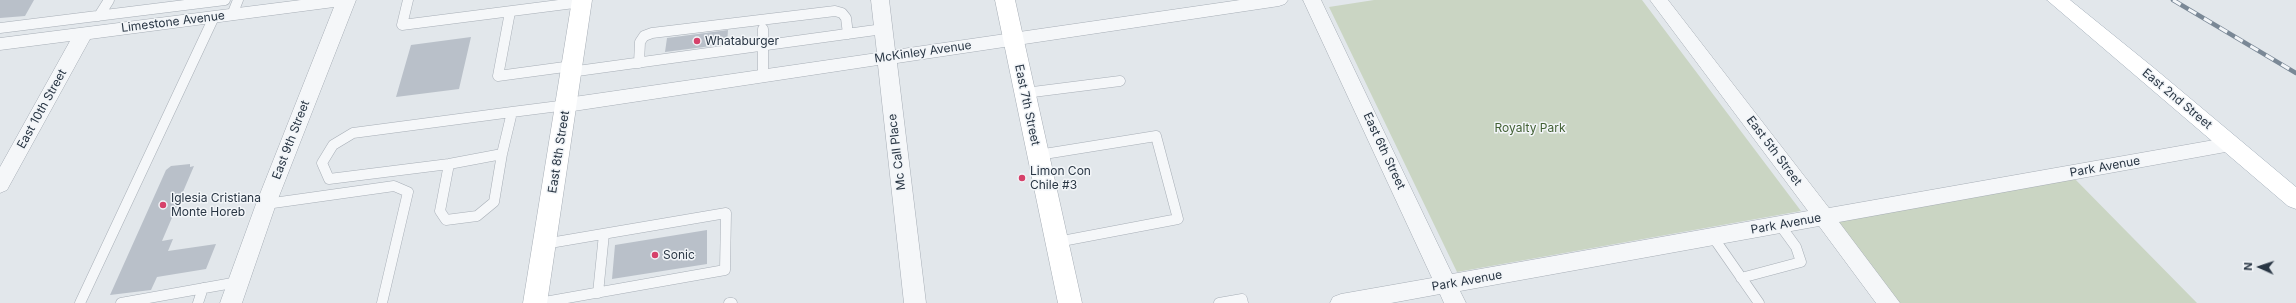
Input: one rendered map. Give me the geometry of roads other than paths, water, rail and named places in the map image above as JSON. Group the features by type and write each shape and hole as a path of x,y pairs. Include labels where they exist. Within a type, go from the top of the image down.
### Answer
{"main road":[{"name":"East 7th Street","path":"1005,0 1070,303"},
{"name":"East 2nd Street","path":"2056,0 2231,144 2296,200"},
{"name":"East 8th Street","path":"535,303 582,1"}],"street":[{"name":"Limestone Avenue","path":"1,39 84,33 214,17 232,5 282,4 342,0"},
{"name":"East 9th Street","path":"231,303 342,0"},
{"name":"Mc Call Place","path":"880,0 885,57 915,303"},
{"name":"McKinley Avenue","path":"566,105 1279,0"},
{"name":"East 6th Street","path":"1312,0 1455,303"},
{"name":"East 5th Street","path":"1659,0 1889,303"},
{"name":"East 10th Street","path":"0,185 84,33"},
{"name":"Park Avenue","path":"1341,303 2231,144"}],"lane":[{"path":"99,16 109,0"},
{"path":"408,0 402,25 510,12 582,1"},
{"path":"1,39 14,27 99,16 232,5"},
{"path":"639,64 640,42 644,36 652,33 835,11 842,13 846,18 848,34"},
{"path":"510,12 498,76 639,64 883,29"},
{"path":"80,303 214,17"},
{"path":"1,39 14,27"},
{"path":"762,29 763,75"},
{"path":"1025,93 1120,81"},
{"path":"502,154 449,164 330,179 322,163 333,145 353,133 566,105"},
{"path":"449,164 440,211 446,220 477,216 494,202 502,154 512,112"},
{"path":"1038,155 1156,136 1178,219 1057,242"},
{"path":"372,174 391,166 480,154 488,157"},
{"path":"266,204 394,186 408,192 382,303"},
{"path":"539,303 725,270 726,213 544,244"},
{"path":"1741,278 1801,262 1796,247 1780,225"},
{"path":"598,293 604,234"},
{"path":"1713,237 1759,303"},
{"path":"121,303 238,282"},
{"path":"198,303 203,288"},
{"path":"1219,303 1242,299 1243,303"}],"railway":[{"path":"2173,0 2296,73"}],"place":[{"name":"Whataburger","path":"697,41"},
{"name":"Limon Con Chile #3","path":"1022,178"},
{"name":"Iglesia Cristiana Monte Horeb","path":"163,205"},
{"name":"Sonic","path":"655,255"}],"park label":[{"name":"Royalty Park","path":"1530,128"}]}
